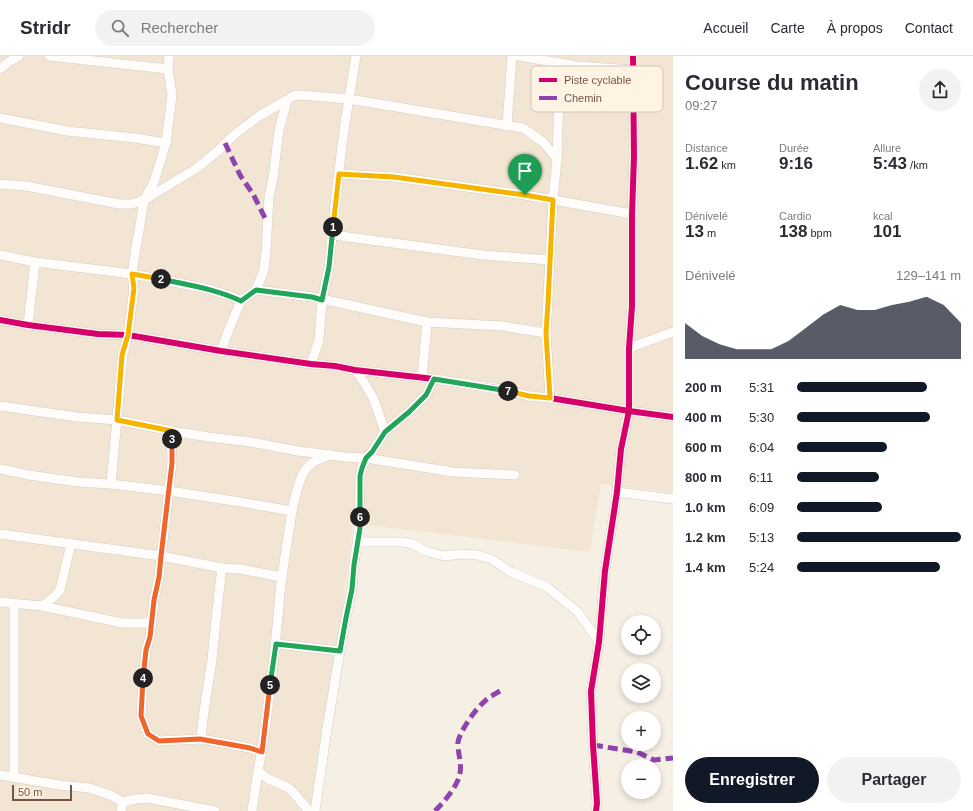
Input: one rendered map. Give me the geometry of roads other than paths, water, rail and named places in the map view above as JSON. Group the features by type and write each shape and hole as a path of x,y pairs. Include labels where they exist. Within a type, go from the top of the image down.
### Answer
{"street":[{"path":"0,69 19,56"},
{"path":"49,56 168,69"},
{"path":"111,484 122,355 128,335 134,288 132,274 144,200 154,182 166,143 172,96 168,69 169,56"},
{"path":"311,364 319,340 322,300 329,267 345,123 356,56"},
{"path":"507,125 512,56"},
{"path":"519,56 577,66"},
{"path":"0,184 26,186 119,204 132,204 144,200 197,168 258,116 293,96 299,95 349,100 523,128 543,142 557,159"},
{"path":"221,351 241,301 256,290 264,270 269,197 279,130 287,100"},
{"path":"550,398 546,333 558,112"},
{"path":"604,811 597,807 591,691 599,642 605,571 617,492 621,449 629,411 629,348 632,306 633,112"},
{"path":"0,118 67,131 135,138 166,143"},
{"path":"339,174 394,177 525,195 632,214"},
{"path":"333,236 483,255 550,260"},
{"path":"0,255 34,262 132,274 208,289 231,296 241,301"},
{"path":"28,325 34,262"},
{"path":"256,290 312,297 427,322 502,326 546,333"},
{"path":"0,320 98,334 128,335 221,351 311,364 434,379 503,389 529,396 673,417"},
{"path":"422,378 427,322"},
{"path":"629,348 673,332"},
{"path":"355,370 374,400 385,432"},
{"path":"315,811 340,651 352,589 360,528 360,476 362,468 366,458 372,452 385,432 409,412 426,395 434,379"},
{"path":"0,406 77,417 117,420 172,431 251,442 298,452 366,458 453,472 515,475"},
{"path":"172,431 172,463 169,491 159,577 154,600 150,637 146,650 141,716 148,734 159,741 200,739 250,748 262,752"},
{"path":"252,811 262,752 276,644 282,577 292,511 299,481 308,466 329,455"},
{"path":"0,469 78,482 111,484 169,491 292,511"},
{"path":"617,492 673,499"},
{"path":"0,534 161,556 222,568 240,569 282,577"},
{"path":"358,542 403,542 413,544 425,551 444,556 463,554 477,555 491,559 511,572 547,587 578,612 599,642"},
{"path":"42,606 60,590 70,544"},
{"path":"200,739 212,660 222,568"},
{"path":"0,602 42,606 122,623 152,623"},
{"path":"14,604 14,777"},
{"path":"276,644 340,651"},
{"path":"258,771 268,779 292,791 309,811"},
{"path":"0,775 101,791 122,807 136,799 147,798 190,808 215,811"}]}
